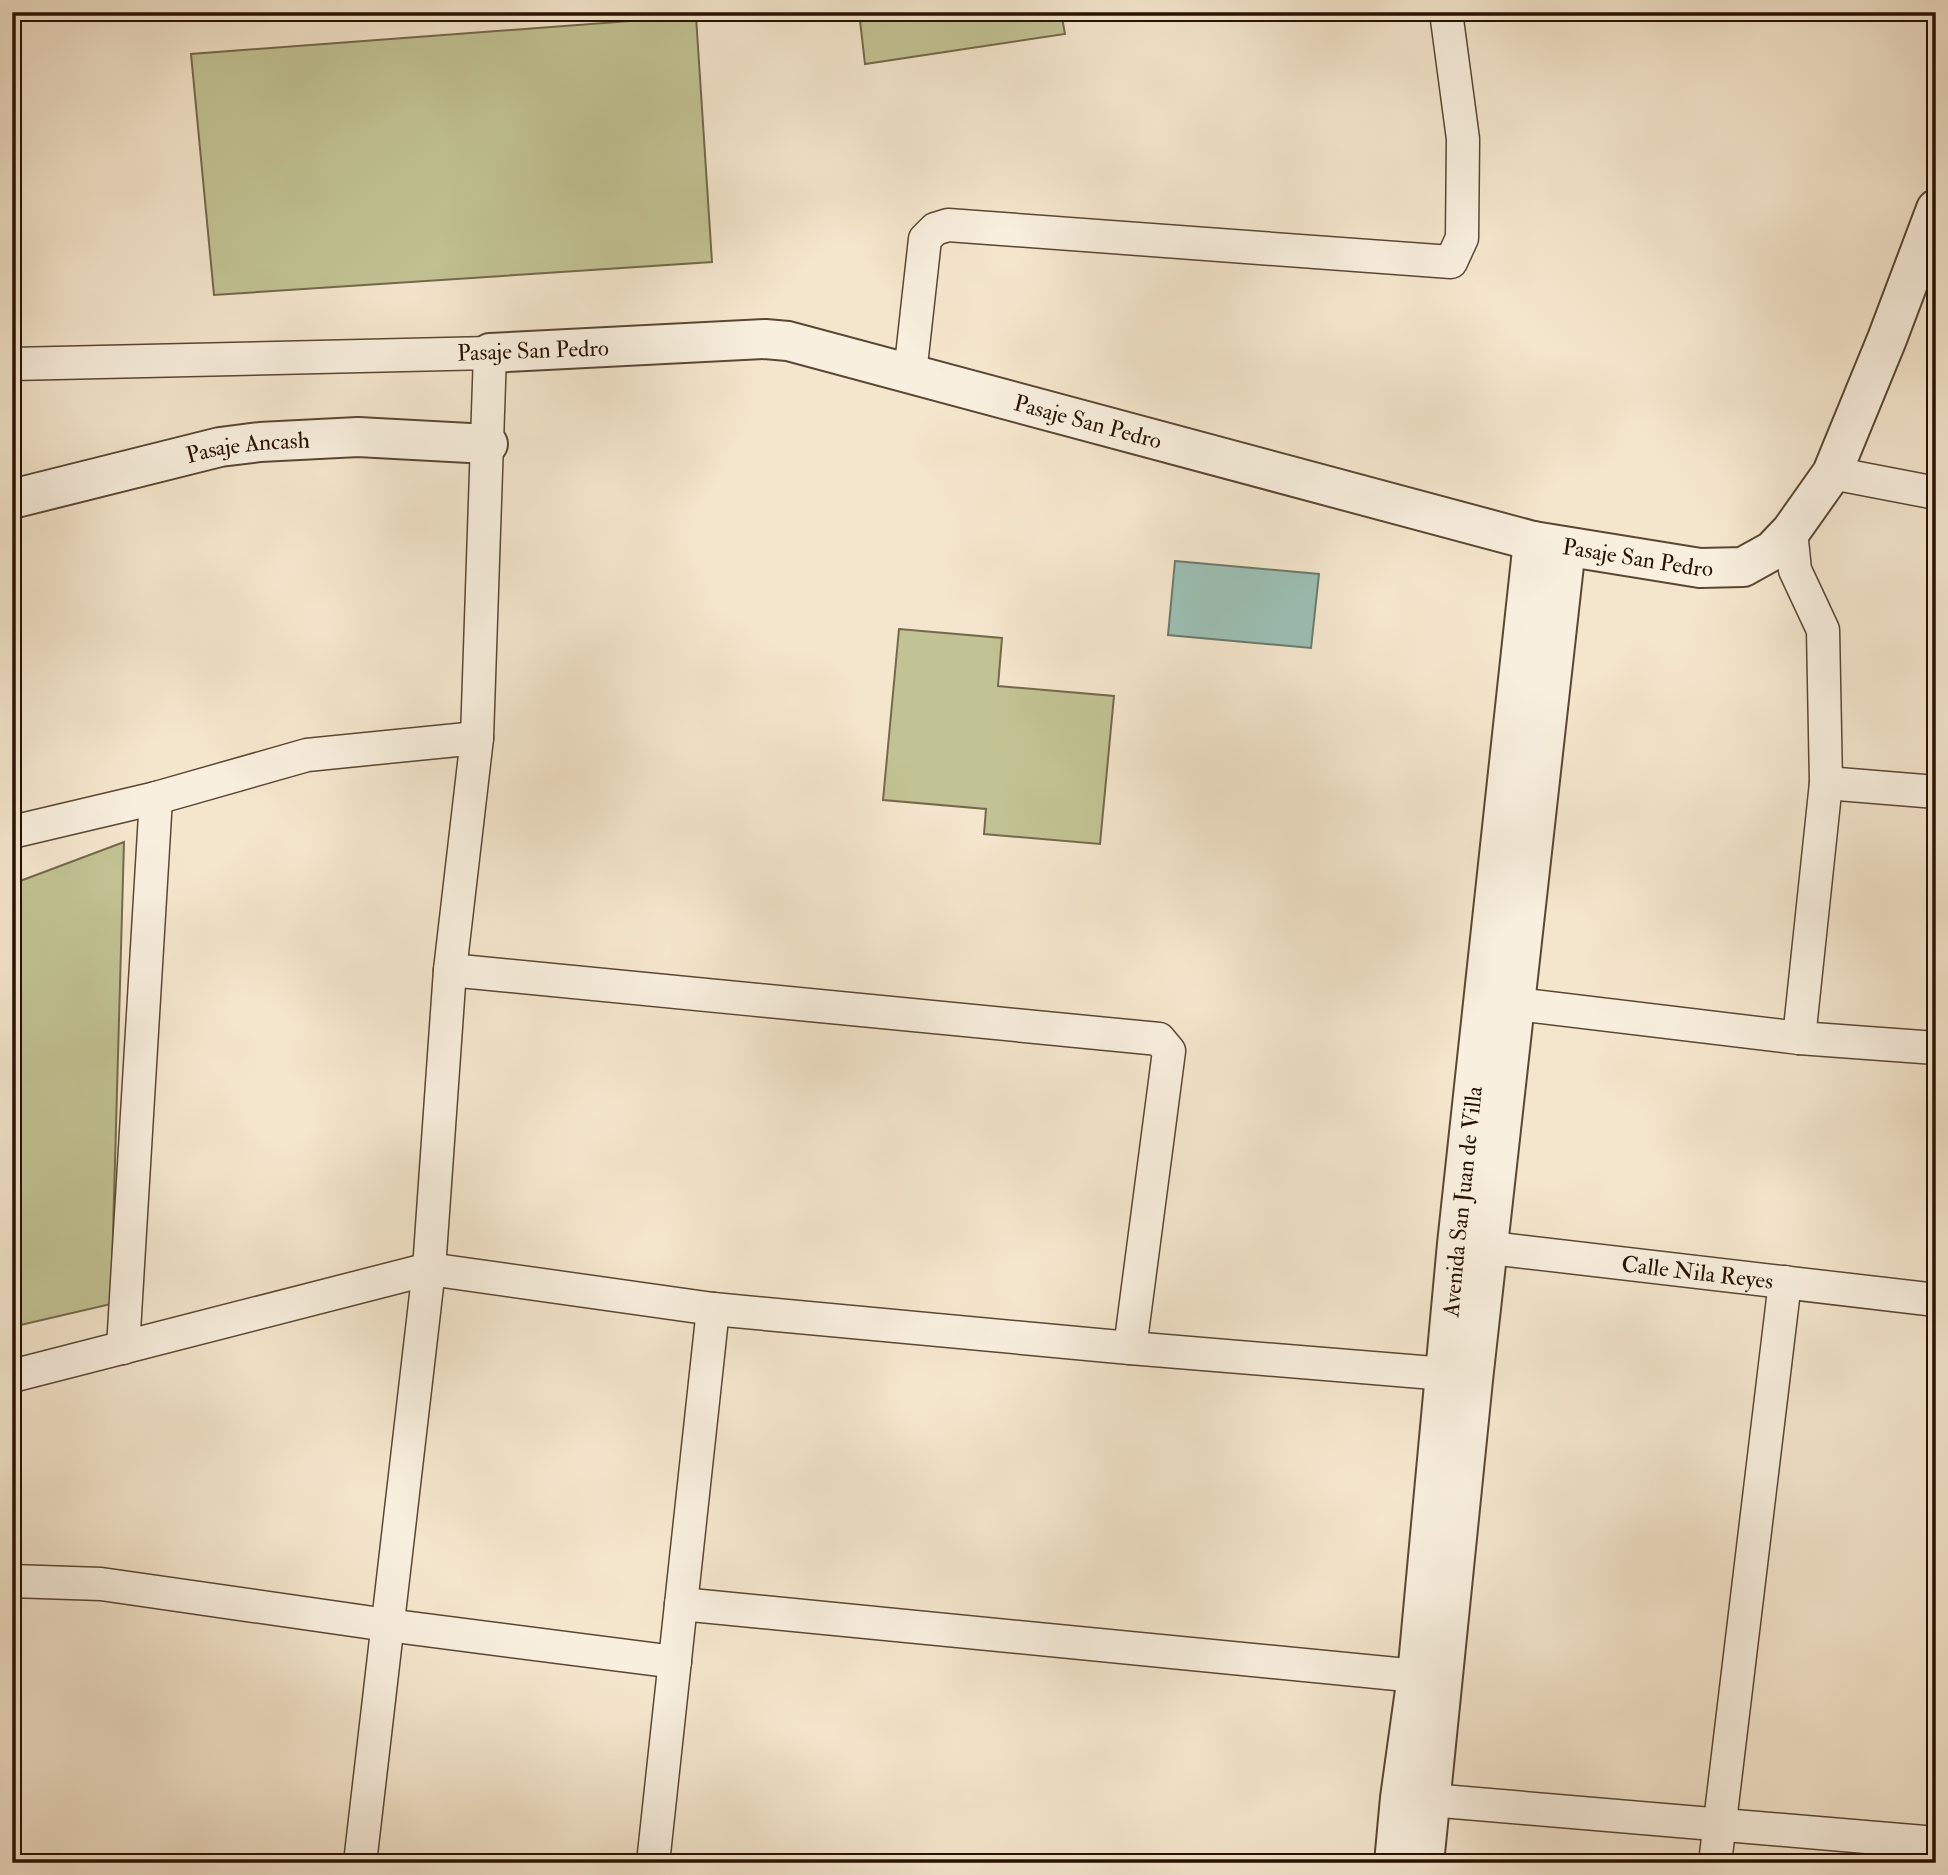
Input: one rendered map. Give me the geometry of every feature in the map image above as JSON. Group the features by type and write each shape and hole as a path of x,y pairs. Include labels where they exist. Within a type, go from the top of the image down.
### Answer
{"street":[{"path":"910,374 925,239 934,229 948,225 1451,262 1462,237 1463,139 1446,12"},
{"name":"Pasaje San Pedro","path":"12,362 489,353 765,339 788,341 1550,544 1700,568 1743,567 1772,551 1791,531 1832,473 1936,209"},
{"path":"360,1863 429,1269 450,970 477,738 489,353"},
{"name":"Pasaje Ancash","path":"12,499 220,447 260,442 358,438 488,444"},
{"path":"1832,473 1936,494"},
{"path":"1791,531 1796,570 1823,630 1826,782 1799,1038"},
{"name":"Avenida San Juan de Villa","path":"1394,1863 1415,1799 1550,544"},
{"path":"12,832 156,798 307,755 477,738"},
{"path":"1826,782 1936,792"},
{"path":"123,1348 156,798"},
{"path":"450,970 1159,1039 1169,1051 1130,1348"},
{"path":"1499,1002 1799,1038 1936,1048"},
{"name":"Calle Nila Reyes","path":"1473,1246 1936,1300"},
{"path":"12,1376 429,1269 713,1309 1460,1377"},
{"path":"1715,1863 1785,1282"},
{"path":"653,1863 713,1309"},
{"name":"Avenida San Juan de Villa","path":"1424,1863 1415,1799 1417,1676 1460,1377"},
{"path":"12,1581 101,1584 674,1662"},
{"path":"681,1604 1417,1676"},
{"path":"1415,1799 1936,1843"}],"green space":[{"path":"859,12 1061,12 1065,34 865,64"},
{"path":"696,16 712,262 214,295 191,54"},
{"path":"899,629 1002,638 998,686 1114,696 1100,844 984,834 986,809 883,800"},
{"path":"124,842 111,1304 12,1327 12,884"}],"water":[{"path":"1175,561 1319,574 1311,648 1168,635"}]}
